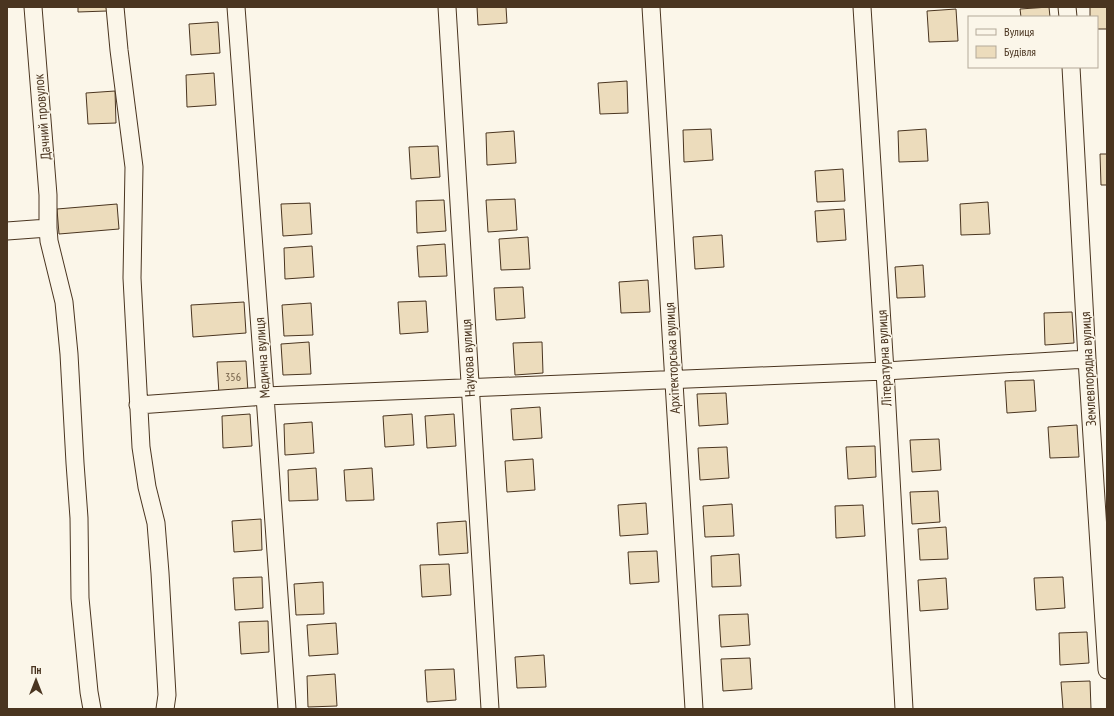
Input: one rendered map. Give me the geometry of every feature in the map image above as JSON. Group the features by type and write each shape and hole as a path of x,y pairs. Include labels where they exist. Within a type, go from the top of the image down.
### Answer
{"street":[{"name":"Дачний провулок","path":"33,7 48,195 49,241 64,302 69,354 74,463 79,518 80,598 92,709"},
{"path":"115,7 134,167 132,278 138,405 141,447 145,474 156,523 166,695 165,709"},
{"name":"Медична вулиця","path":"236,7 265,396 286,709"},
{"name":"Наукова вулиця","path":"447,7 490,709"},
{"name":"Архітекторська вулиця","path":"651,7 694,709"},
{"name":"Літературна вулиця","path":"862,7 885,371 904,709"},
{"name":"Землевпорядна вулиця","path":"1071,68 1087,359 1107,670"},
{"path":"7,231 48,228"},
{"path":"138,405 265,396 470,389 885,371 1087,359"}],"building":[{"path":"78,7 106,7 107,11 78,12"},
{"path":"477,7 506,7 507,23 478,25"},
{"path":"1049,7 1050,16 1021,16 1020,9"},
{"path":"1090,7 1107,7 1107,29 1098,29 1098,16 1090,16"},
{"path":"956,9 958,41 929,42 927,11"},
{"path":"218,22 220,53 191,55 189,24"},
{"path":"214,73 216,105 187,107 186,75"},
{"path":"627,81 628,113 600,114 598,83"},
{"path":"115,91 116,123 88,124 86,93"},
{"path":"711,129 713,160 684,162 683,130"},
{"path":"926,129 928,161 899,162 898,131"},
{"path":"514,131 516,163 487,165 486,133"},
{"path":"438,146 440,177 411,179 409,147"},
{"path":"1100,154 1107,154 1107,185 1101,185"},
{"path":"843,169 845,201 817,202 815,171"},
{"path":"515,199 517,230 488,232 486,200"},
{"path":"444,200 446,231 417,233 416,201"},
{"path":"988,202 990,234 961,235 960,204"},
{"path":"310,203 312,234 283,236 281,204"},
{"path":"117,204 119,229 59,234 57,209"},
{"path":"844,209 846,240 817,242 815,211"},
{"path":"722,235 724,267 695,269 693,237"},
{"path":"528,237 530,269 501,270 499,239"},
{"path":"445,244 447,276 419,277 417,246"},
{"path":"312,246 314,277 285,279 284,248"},
{"path":"923,265 925,297 897,298 895,267"},
{"path":"648,280 650,312 621,313 619,282"},
{"path":"523,287 525,318 496,320 494,288"},
{"path":"426,301 428,332 400,334 398,302"},
{"path":"244,302 246,333 193,337 191,305"},
{"path":"311,303 313,335 284,336 282,305"},
{"path":"1072,312 1074,343 1045,345 1044,313"},
{"path":"309,342 311,374 283,375 281,344"},
{"path":"542,342 543,373 515,375 513,343"},
{"path":"246,361 248,392 219,394 217,362"},
{"path":"1034,380 1036,411 1007,413 1005,381"},
{"path":"726,393 728,424 699,426 697,394"},
{"path":"540,407 542,438 513,440 511,409"},
{"path":"250,414 252,446 223,448 222,416"},
{"path":"412,414 414,445 385,447 383,416"},
{"path":"454,414 456,446 427,448 425,416"},
{"path":"312,422 314,453 285,455 284,424"},
{"path":"1077,425 1079,457 1050,458 1048,427"},
{"path":"939,439 941,470 912,472 910,440"},
{"path":"875,446 876,477 848,479 846,447"},
{"path":"727,447 729,478 700,480 698,448"},
{"path":"533,459 535,490 507,492 505,461"},
{"path":"316,468 318,500 289,501 288,470"},
{"path":"372,468 374,500 346,501 344,470"},
{"path":"938,491 940,522 912,524 910,492"},
{"path":"646,503 648,534 620,536 618,505"},
{"path":"732,504 734,536 705,537 703,506"},
{"path":"863,505 865,536 836,538 835,506"},
{"path":"261,519 262,550 234,552 232,521"},
{"path":"466,521 468,553 439,555 437,523"},
{"path":"946,527 948,559 920,560 918,529"},
{"path":"657,551 659,582 630,584 628,552"},
{"path":"739,554 741,586 712,587 711,556"},
{"path":"449,564 451,595 422,597 420,565"},
{"path":"262,577 263,608 235,610 233,578"},
{"path":"1063,577 1065,608 1036,610 1034,578"},
{"path":"946,578 948,609 920,611 918,580"},
{"path":"323,582 324,614 296,615 294,584"},
{"path":"748,614 750,645 721,647 719,615"},
{"path":"268,621 269,652 241,654 239,622"},
{"path":"336,623 338,654 309,656 307,625"},
{"path":"1087,632 1089,663 1060,665 1059,633"},
{"path":"544,655 546,687 517,688 515,657"},
{"path":"750,658 752,689 723,691 721,659"},
{"path":"454,669 456,700 427,702 425,670"},
{"path":"335,674 337,706 308,707 307,676"},
{"path":"1090,681 1091,709 1063,709 1061,682"}]}
